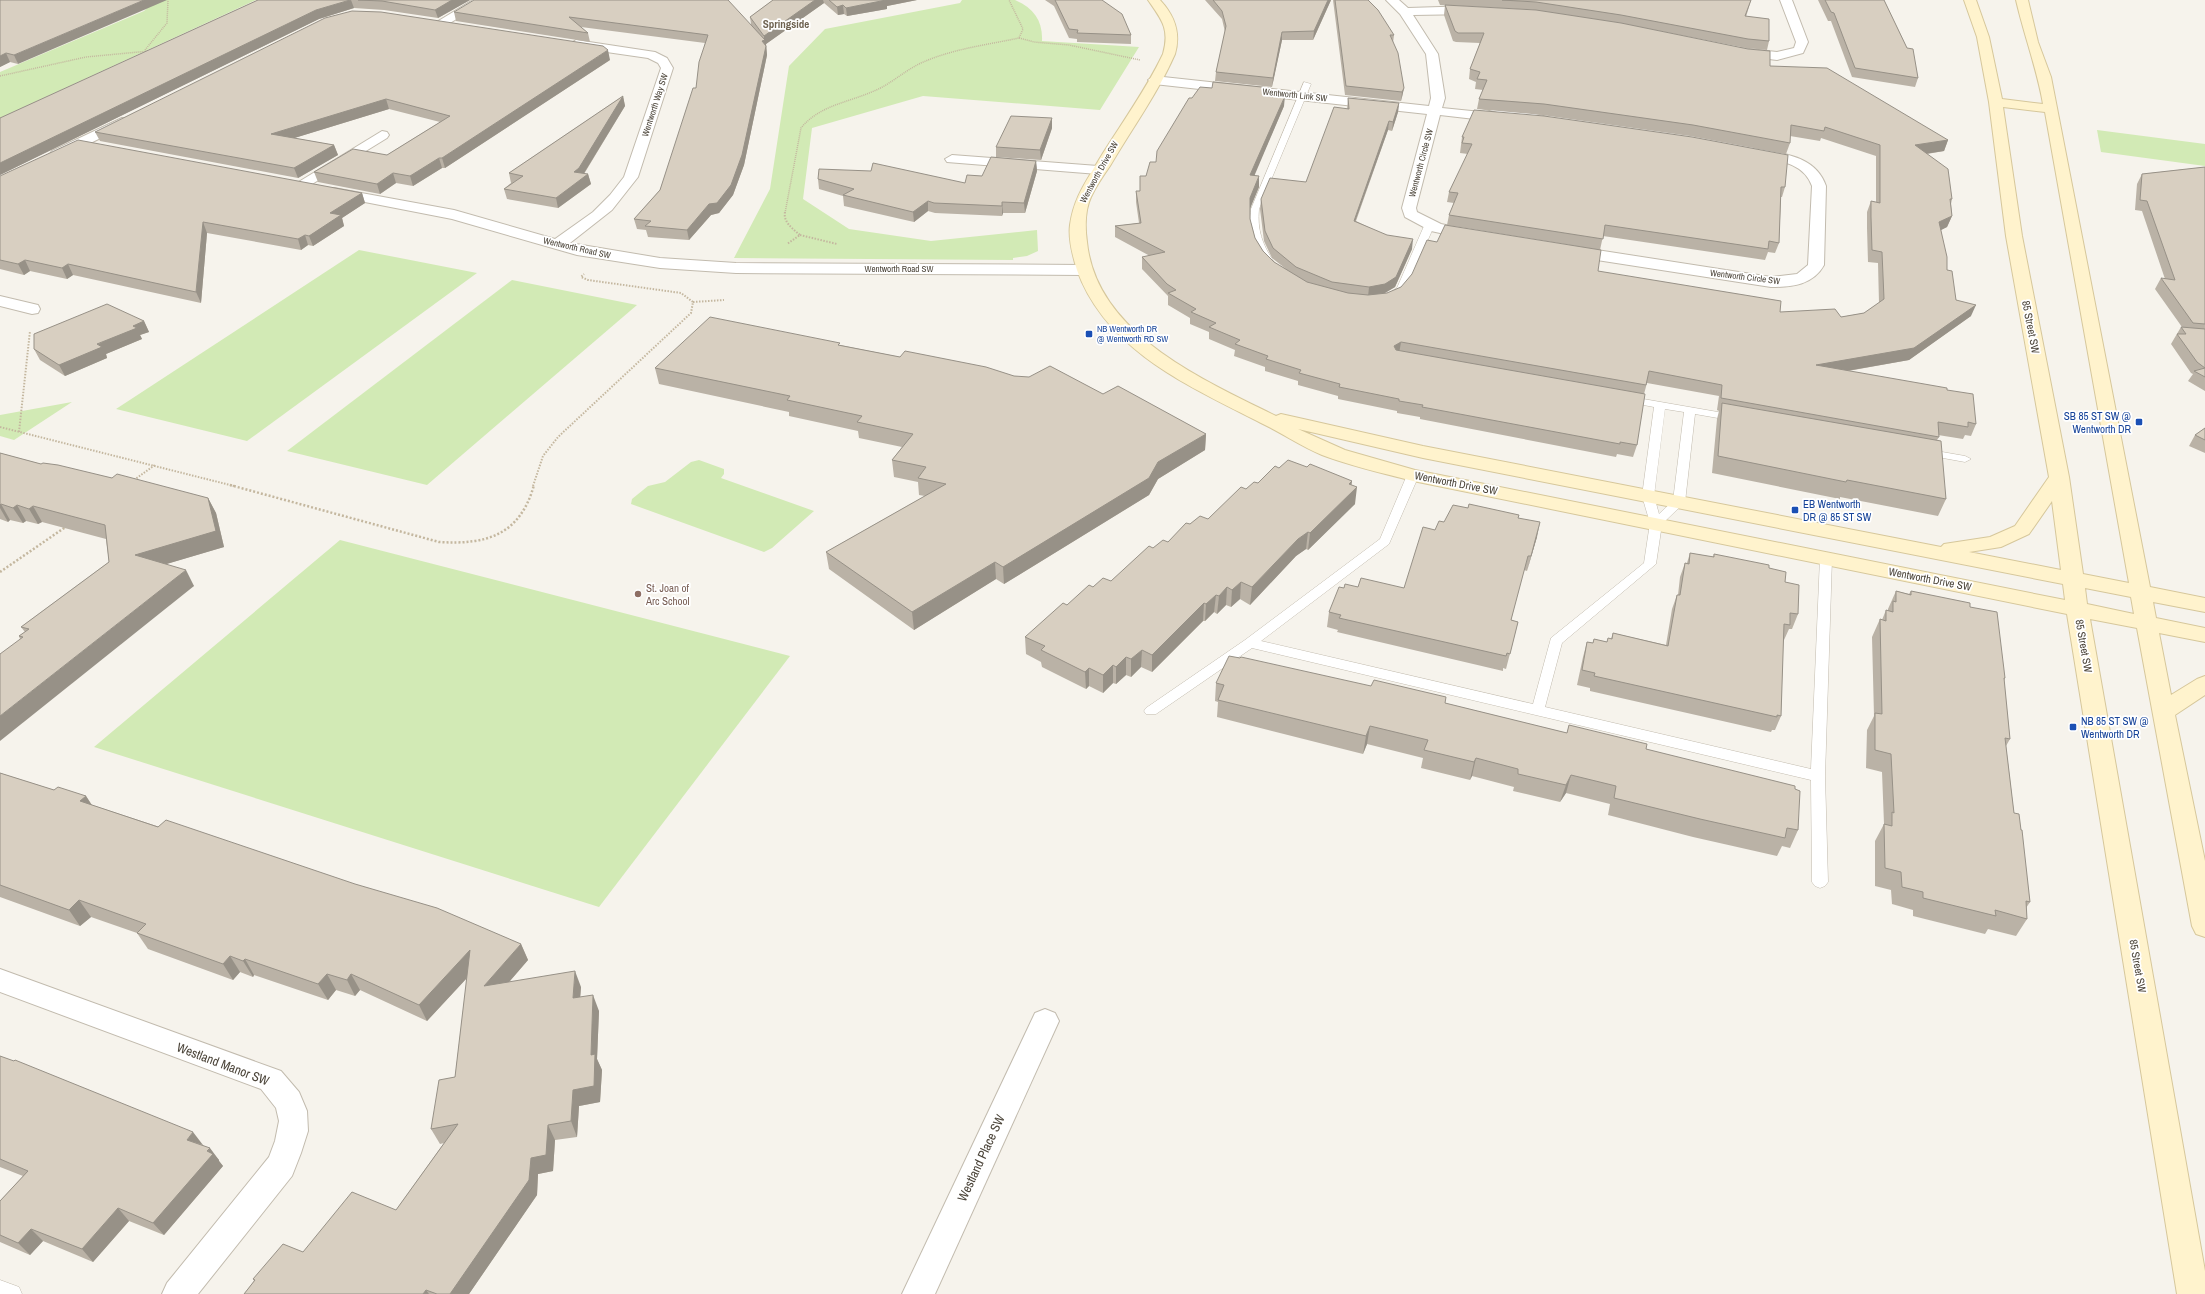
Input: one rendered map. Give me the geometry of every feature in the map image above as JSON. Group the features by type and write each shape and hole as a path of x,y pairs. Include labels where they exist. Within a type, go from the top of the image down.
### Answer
{"main road":[{"name":"Wentworth Drive SW","path":"1154,0 1165,12 1173,30 1171,49 1160,71 1098,170 1083,198 1078,211 1078,243 1084,270 1094,289 1118,325 1139,344 1192,381 1264,417 1314,445 1338,454 1413,475 2205,635"},
{"name":"85 Street SW","path":"1970,0 1982,37 1996,102 2014,236 2059,477 2077,608 2193,1294"},
{"path":"2024,4 2029,28 2045,77 2147,623 2162,712 2205,926"},
{"path":"1996,102 2050,109"},
{"name":"Wentworth Drive SW","path":"1264,417 1316,426 1366,440 2074,578 2205,605"},
{"path":"1931,550 1994,543 2022,530 2059,477"},
{"path":"2162,712 2205,684"}],"street":[{"path":"441,23 482,0"},
{"path":"1392,0 1405,12 1432,54 1437,104"},
{"path":"1731,50 1777,56 1799,50 1802,42 1786,0"},
{"path":"1405,12 1484,10"},
{"path":"426,21 464,27"},
{"name":"Wentworth Way SW","path":"556,245 590,224 623,190 631,177 667,68 663,60 651,55 564,42"},
{"name":"Wentworth Link SW","path":"1160,71 1305,90 1437,104"},
{"name":"Wentworth Link SW","path":"1305,90 1407,95"},
{"path":"1422,96 1437,104 1492,117 1558,122"},
{"name":"Wentworth Circle SW","path":"1437,104 1408,208 1410,214 1429,226 1450,232 1489,238"},
{"path":"46,159 136,115"},
{"name":"Wentworth Road SW","path":"382,135 292,185 440,212 556,245 628,259 736,268 1084,270"},
{"path":"80,143 102,147"},
{"name":"Wentworth Circle SW","path":"1559,249 1760,280 1788,282 1804,277 1814,270 1816,265 1820,186 1818,178 1813,171 1794,161 1742,150"},
{"path":"952,158 1098,170"},
{"path":"0,301 32,309"},
{"name":"Westland Manor SW","path":"0,980 271,1080 290,1103 294,1121 290,1143 281,1166 178,1294"},
{"name":"Westland Place SW","path":"918,1294 1045,1021"}],"lane":[{"path":"1274,268 1263,253 1253,226 1255,210 1305,90"},
{"path":"1379,300 1396,294 1401,290 1429,226"},
{"path":"1614,397 1745,420"},
{"path":"1538,710 1556,641 1650,564 1656,523 1648,496 1660,405"},
{"path":"1656,523 1680,502 1690,410"},
{"path":"1918,451 1965,460"},
{"path":"1151,711 1250,643 1385,541 1413,475"},
{"path":"1820,882 1818,776 1826,558"},
{"path":"1250,643 1818,776"},
{"path":"0,1289 12,1294"}],"path":[{"path":"145,50 168,23 168,0"},
{"path":"1008,0 1023,29 1019,38"},
{"path":"781,248 800,235 790,227 784,216 801,128 806,120 817,111 888,86 920,64 947,53 1019,38 1034,42 1069,45 1141,60 1160,71"},
{"path":"0,76 86,57 145,50 153,52"},
{"path":"586,272 581,277 588,280 656,288 681,293 694,302 724,300"},
{"path":"0,427 155,465 439,542 463,544 482,542 502,533 521,517 528,504 543,455 558,437 691,313 694,302"},
{"path":"19,432 32,309"},
{"path":"129,482 155,465"},
{"path":"0,572 71,523"}],"green space":[{"path":"156,0 256,0 0,118 0,72 144,11"},
{"path":"962,0 1015,0 1022,3 1032,11 1039,21 1042,41 1139,47 1100,110 923,96 812,128 803,199 849,229 931,241 1037,230 1038,251 1027,256 1013,258 1013,260 734,258 770,189 789,66 825,29 960,3"},
{"path":"2097,130 2205,144 2205,166 2101,152"},
{"path":"359,250 477,273 247,441 116,409"},
{"path":"512,280 637,305 427,485 287,451"},
{"path":"72,402 14,440 0,436 0,415"},
{"path":"699,460 724,469 724,474 721,478 814,511 772,548 764,552 631,504 632,499 648,486 665,482 691,462"},
{"path":"340,540 790,656 599,907 94,747"}],"building":[{"path":"0,0 144,0 14,55 6,53 0,56"},
{"path":"258,0 350,0 316,10 0,163 0,118"},
{"path":"358,0 452,0 435,10 382,1"},
{"path":"474,0 728,0 765,40 762,41 766,46 742,155 731,185 717,203 709,204 687,230 645,226 651,221 634,219 660,190 693,88 696,88 699,62 708,35 569,17 588,33 454,12"},
{"path":"773,0 815,0 764,36 750,17"},
{"path":"829,0 886,0 846,8 843,5 837,7"},
{"path":"1055,0 1102,0 1122,14 1131,35 1077,33 1078,30 1069,29"},
{"path":"1213,0 1328,0 1314,31 1282,32 1273,78 1216,72 1226,26 1222,11"},
{"path":"1335,0 1368,0 1378,10 1394,35 1390,35 1398,53 1404,88 1402,92 1346,86"},
{"path":"1502,0 1751,0 1745,16 1769,19 1769,41 1748,39 1621,15 1536,2"},
{"path":"1825,0 1884,0 1907,48 1913,49 1918,78 1855,68 1834,13 1831,12"},
{"path":"1445,5 1536,10 1621,23 1748,49 1770,51 1770,66 1827,68 1948,140 1915,145 1948,169 1952,199 1950,199 1952,216 1939,222 1947,257 1947,270 1952,271 1956,300 1976,305 1914,348 1816,365 1973,394 1976,424 1968,422 1968,427 1938,422 1939,437 1721,398 1722,385 1649,371 1646,385 1401,342 1394,346 1396,350 1645,394 1637,445 1620,442 1620,444 1422,407 1423,405 1399,401 1399,399 1339,387 1340,384 1299,373 1301,370 1266,359 1268,356 1235,344 1240,340 1209,327 1216,323 1191,312 1196,309 1168,293 1176,290 1167,284 1142,257 1165,252 1115,226 1141,223 1136,191 1140,191 1140,176 1146,176 1150,162 1156,162 1157,151 1189,98 1192,98 1200,87 1212,88 1213,82 1271,88 1269,94 1285,96 1250,175 1259,176 1250,198 1250,219 1255,238 1263,251 1274,262 1307,282 1348,293 1368,295 1387,293 1401,287 1412,274 1427,240 1437,242 1445,225 1601,250 1598,271 1781,301 1780,312 1835,309 1841,317 1864,313 1884,299 1882,252 1872,250 1871,217 1871,201 1880,203 1880,145 1825,127 1824,131 1791,125 1790,143 1693,125 1544,104 1479,99 1487,80 1477,79 1480,72 1470,69 1484,33 1458,33 1455,31"},
{"path":"352,11 381,12 603,46 608,50 442,158 439,158 410,176 393,173 377,184 314,172 353,149 387,155 450,116 386,99 271,134 334,145 294,168 95,132 325,18"},
{"path":"623,96 579,168 574,172 588,174 556,198 504,189 523,176 509,173"},
{"path":"1348,98 1399,103 1393,122 1389,121 1354,221 1387,235 1413,239 1396,277 1385,284 1369,287 1332,282 1296,267 1273,248 1265,231 1261,199 1270,178 1306,182 1334,107 1349,109"},
{"path":"1474,110 1544,116 1692,137 1788,155 1785,187 1781,187 1779,243 1769,241 1768,249 1605,225 1603,239 1449,215 1458,193 1449,192 1472,144 1462,143 1464,137 1462,137"},
{"path":"1011,116 1052,118 1040,150 996,147"},
{"path":"78,140 362,193 330,213 341,215 309,236 305,235 298,239 203,222 196,292 68,264 62,268 25,260 18,264 0,260 0,176"},
{"path":"991,157 1036,161 1024,203 1002,202 1002,206 934,203 928,201 913,212 843,195 854,189 818,179 819,169 871,171 873,163 965,183 967,175 982,176"},
{"path":"2205,167 2205,324 2193,323 2161,278 2175,280 2147,201 2140,200 2142,174"},
{"path":"107,304 144,321 133,326 137,328 97,344 102,347 59,365 34,349 34,334"},
{"path":"710,317 840,343 838,345 900,357 905,351 986,367 1014,376 1029,377 1050,366 1103,394 1118,386 1206,434 1158,462 1149,478 1003,567 995,562 912,612 826,552 946,484 918,478 926,467 892,460 913,434 857,422 862,416 787,400 790,396 655,368"},
{"path":"2181,327 2205,329 2205,368 2197,362 2177,334 2186,334"},
{"path":"2205,368 2205,377 2194,371"},
{"path":"1722,403 1941,441 1946,499 1847,480 1846,482 1718,456"},
{"path":"2205,428 2205,440 2195,435"},
{"path":"0,453 41,464 58,465 112,478 117,474 208,498 216,531 135,555 186,570 0,716 0,654 23,637 19,636 29,629 21,627 109,562 105,525 33,506 29,509 17,505 13,508 0,505"},
{"path":"1288,460 1307,467 1310,464 1352,481 1349,484 1357,487 1310,533 1308,532 1298,539 1252,587 1241,582 1232,590 1227,587 1219,596 1216,595 1206,604 1204,603 1152,655 1142,650 1131,659 1126,657 1116,667 1113,665 1103,675 1089,668 1085,672 1041,650 1045,646 1025,637 1063,603 1067,605 1089,585 1093,587 1103,578 1111,581 1149,546 1153,548 1163,540 1168,542 1186,523 1190,524 1200,516 1208,519 1241,487 1246,489 1254,482 1258,483 1275,466 1279,468"},
{"path":"1469,504 1519,515 1518,518 1540,522 1531,556 1528,556 1511,620 1518,622 1510,654 1507,653 1506,656 1339,618 1341,615 1329,612 1339,587 1344,588 1345,584 1358,587 1361,578 1404,588 1423,527 1435,530 1439,521 1444,522 1453,505 1468,508"},
{"path":"1690,553 1714,557 1714,554 1769,565 1769,568 1786,572 1785,582 1799,585 1798,614 1790,613 1790,625 1784,624 1781,716 1777,715 1777,717 1594,676 1595,673 1582,670 1587,642 1593,643 1594,639 1607,642 1608,638 1612,639 1613,633 1668,646 1677,595 1680,595 1685,563 1689,564"},
{"path":"1896,591 1911,595 1911,591 1970,603 1970,607 1997,612 2005,678 2010,739 2005,738 2014,813 2019,814 2022,830 2030,902 2026,901 2027,919 1995,910 1996,916 1923,898 1923,892 1902,887 1901,872 1885,868 1884,824 1892,826 1892,812 1894,813 1891,754 1875,750 1875,713 1882,714 1880,619 1886,621 1886,610 1893,612 1893,601 1896,602"},
{"path":"1229,656 1241,657 1371,686 1374,680 1446,697 1445,703 1567,733 1569,725 1647,744 1646,749 1795,786 1795,789 1800,791 1798,830 1787,828 1785,838 1700,819 1614,798 1616,786 1571,775 1566,785 1518,774 1518,769 1476,758 1474,762 1424,750 1428,740 1370,726 1366,736 1218,700 1224,685 1216,683"},
{"path":"0,773 54,790 58,787 86,796 80,801 158,827 166,820 355,884 437,908 521,944 484,986 575,971 573,998 593,995 591,1055 595,1054 594,1086 573,1090 571,1121 548,1125 546,1155 531,1158 529,1180 450,1294 437,1294 426,1290 423,1294 244,1294 255,1280 253,1279 283,1244 303,1252 352,1192 396,1210 458,1124 431,1129 439,1080 455,1077 470,950 419,1005 351,974 347,980 327,974 318,984 245,959 243,961 230,956 223,964 137,933 146,924 79,900 69,910 0,885"},
{"path":"0,1056 14,1061 15,1060 193,1132 187,1140 210,1148 207,1151 213,1154 153,1223 118,1208 82,1249 31,1229 18,1243 0,1235 0,1201 28,1171 0,1159"}],"place":[{"name":"NB Wentworth DR @ Wentworth RD SW","path":"1089,334"},
{"name":"SB 85 ST SW @ Wentworth DR","path":"2139,422"},
{"name":"EB Wentworth DR @ 85 ST SW","path":"1795,510"},
{"name":"St. Joan of Arc School","path":"638,594"},
{"name":"NB 85 ST SW @ Wentworth DR","path":"2073,727"}],"district":[{"name":"Springside","path":"786,24"}]}
